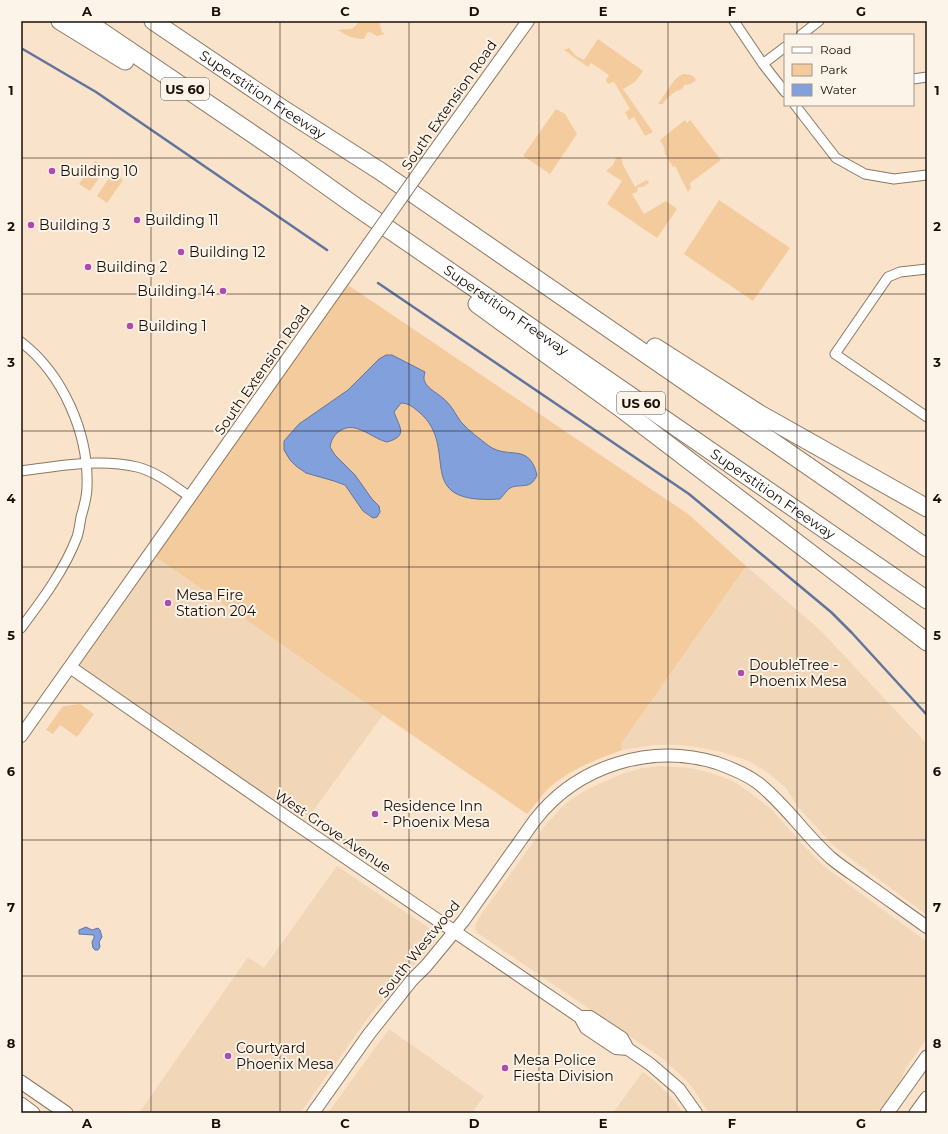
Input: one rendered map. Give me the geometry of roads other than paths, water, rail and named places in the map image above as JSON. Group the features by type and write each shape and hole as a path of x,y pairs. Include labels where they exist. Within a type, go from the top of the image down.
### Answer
{"highway":[{"path":"60,21 285,156"},
{"name":"Superstition Freeway","path":"86,21 285,156 355,206 927,600"},
{"name":"Superstition Freeway","path":"153,21 283,109 380,171 927,548"},
{"path":"171,21 202,54"},
{"path":"380,171 486,233 655,347 760,414 927,508"},
{"path":"355,206 438,275 626,412 927,642"}],"main road":[{"path":"887,1113 927,1056"},
{"path":"21,1082 66,1113"},
{"path":"916,1113 927,1098"},
{"path":"21,1104 33,1113"}],"street":[{"name":"South Extension Road","path":"21,736 528,21"},
{"path":"734,21 763,64 784,91"},
{"path":"802,34 819,21"},
{"path":"763,64 784,48"},
{"path":"914,79 927,77"},
{"path":"796,106 836,158 865,174 894,179 927,175"},
{"path":"927,269 900,272 888,277 835,354 927,417"},
{"path":"21,342 44,365 62,391 78,424 86,463 87,488 77,537 67,559 21,628"},
{"path":"21,471 86,463 121,464 138,467 154,474 170,482 190,497"},
{"name":"West Grove Avenue","path":"70,667 580,1018 586,1028 616,1048 628,1049 668,1079 678,1089 696,1113"},
{"name":"South Westwood","path":"313,1113 369,1034 412,980 426,966 454,932 548,804 560,794 585,778 627,760 654,755 697,758 724,765 757,782 776,799 832,859 927,927"}],"water":[{"path":"386,355 392,355 425,372 424,379 426,384 447,402 464,425 496,450 524,455 533,465 537,475 535,479 530,484 510,488 500,499 472,498 455,493 446,484 437,442 431,426 415,408 404,403 401,403 394,412 401,431 398,437 394,440 387,442 362,430 350,428 343,429 337,433 332,439 330,445 335,455 355,475 372,499 379,506 380,512 377,517 373,518 363,511 345,485 306,473 296,466 284,450 284,441 299,424 348,390 379,359"},
{"path":"86,927 92,930 98,928 100,930 102,937 99,942 100,947 98,950 93,948 92,942 94,935 79,934 79,930"}],"waterway":[{"path":"21,48 96,92 327,250"},
{"path":"378,283 689,494 831,612 927,715"}],"place":[{"name":"Building 10","path":"52,171"},
{"name":"Building 11","path":"137,220"},
{"name":"Building 3","path":"31,225"},
{"name":"Building 12","path":"181,252"},
{"name":"Building 2","path":"88,267"},
{"name":"Building 14","path":"223,291"},
{"name":"Building 1","path":"130,326"},
{"name":"Mesa Fire Station 204","path":"168,603"},
{"name":"DoubleTree - Phoenix Mesa","path":"741,673"},
{"name":"Residence Inn - Phoenix Mesa","path":"375,814"},
{"name":"Courtyard Phoenix Mesa","path":"228,1056"},
{"name":"Mesa Police Fiesta Division","path":"505,1068"}]}
